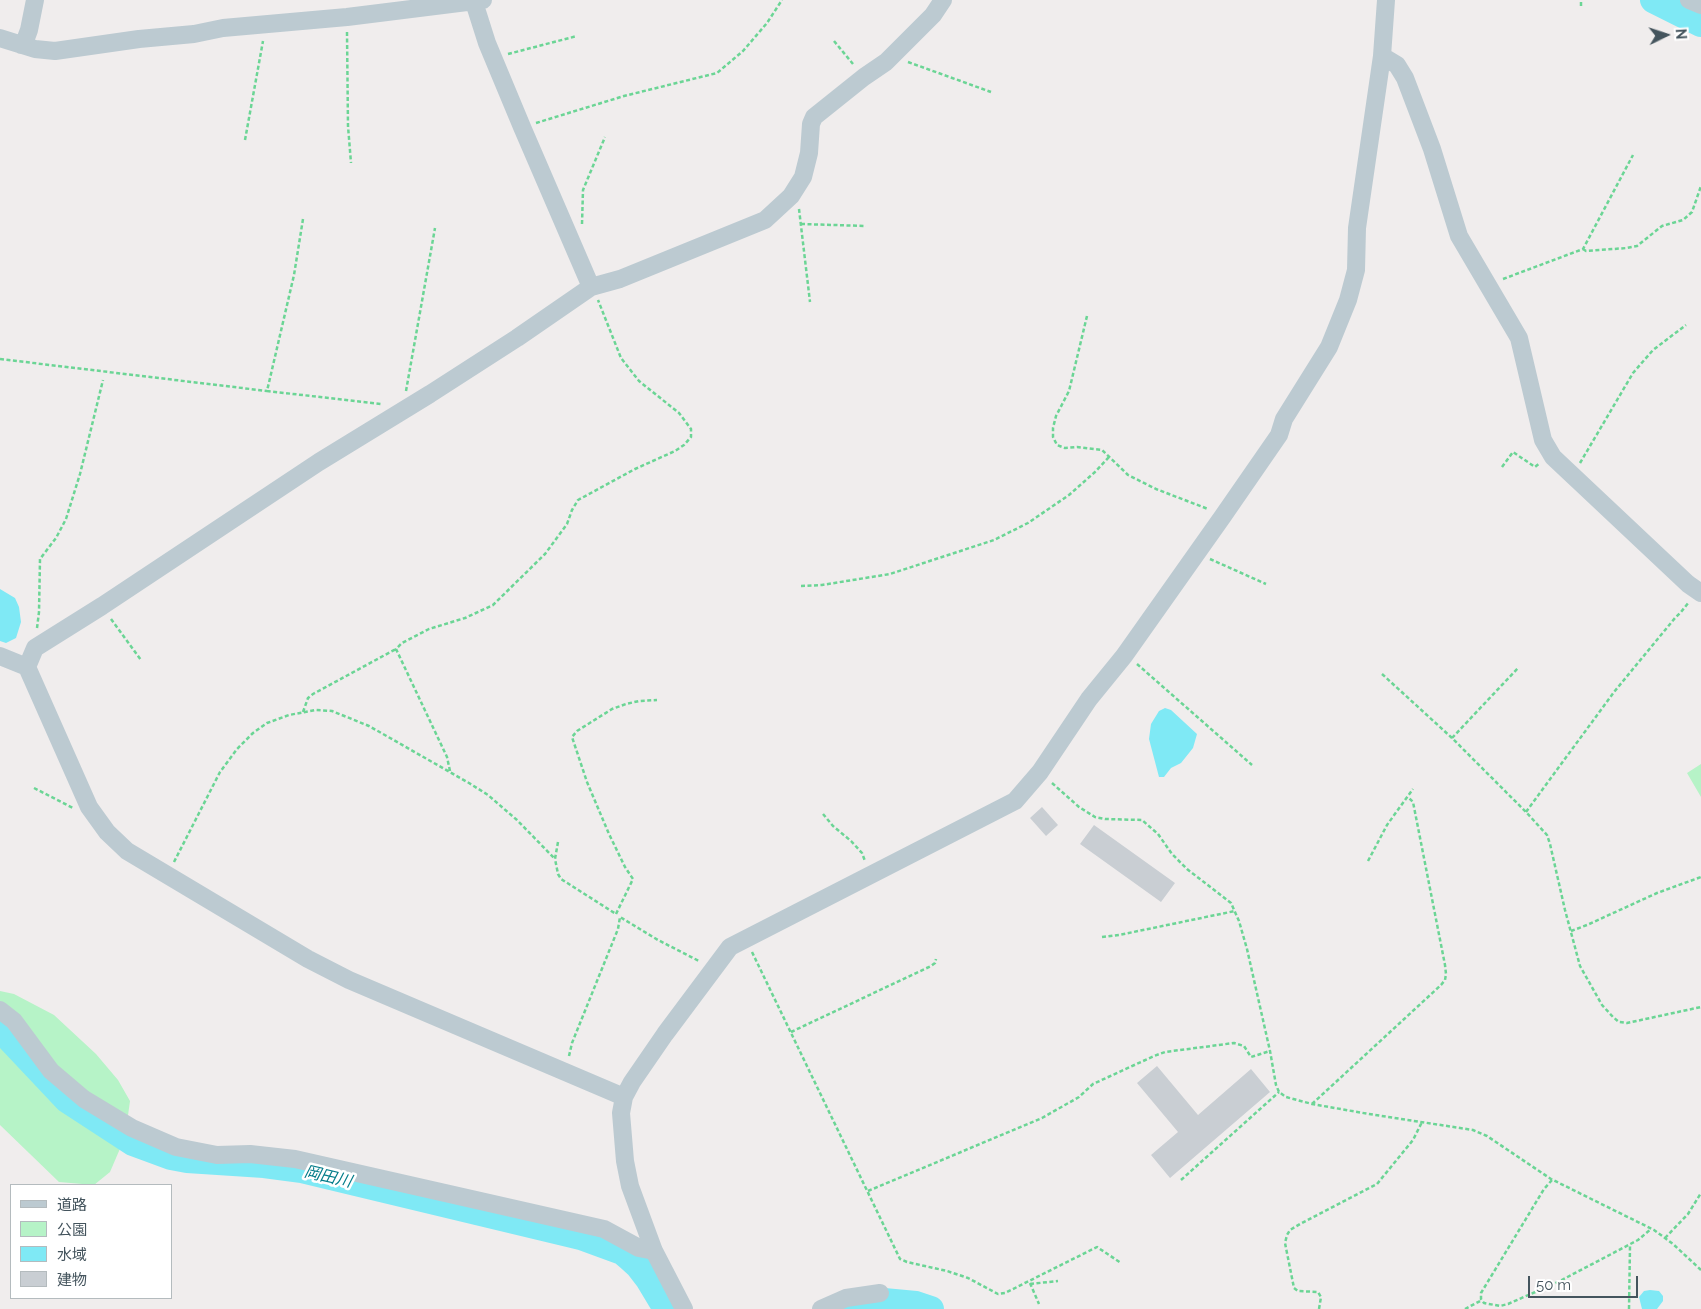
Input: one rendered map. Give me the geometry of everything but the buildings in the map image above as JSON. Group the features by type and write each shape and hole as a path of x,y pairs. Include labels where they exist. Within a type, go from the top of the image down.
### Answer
{"street":[{"path":"21,45 29,30 35,0"},
{"path":"27,667 34,648 102,606 405,406 517,338 593,287 628,276 765,220 791,196 803,177 810,153 811,124 814,117 886,62 933,15 943,0"},
{"path":"684,1309 654,1251 630,1186 625,1161 621,1113 624,1097 641,1069 730,947 1015,801 1040,772 1089,699 1125,654 1221,519 1279,435 1284,419 1329,347 1348,300 1356,270 1357,228 1382,56 1386,0"},
{"path":"1689,0 1701,5"},
{"path":"0,38 21,45 55,51 266,24 347,17 478,1 494,60 593,287"},
{"path":"1382,56 1398,65 1405,78 1432,149 1459,236 1520,338 1543,440 1552,455 1571,475 1699,592"},
{"path":"0,656 27,667 91,810 107,832 126,851 308,959 349,980 624,1097"},
{"path":"0,1010 14,1022 51,1071 84,1099 132,1128 176,1147 217,1155 250,1154 295,1159 604,1230 639,1248 654,1251"},
{"path":"821,1309 846,1298 880,1293"}],"path":[{"path":"522,127 624,96 717,73 743,51 767,24 782,0"},
{"path":"1581,0 1581,6"},
{"path":"347,17 348,126 351,163"},
{"path":"246,140 266,24"},
{"path":"494,60 507,54 577,36"},
{"path":"834,40 864,77"},
{"path":"897,52 907,62 991,92"},
{"path":"582,229 583,190 605,137"},
{"path":"1583,249 1633,155"},
{"path":"1487,282 1496,282 1583,249 1637,246 1662,226 1683,220 1692,212 1701,186"},
{"path":"795,190 810,302"},
{"path":"268,391 294,275 303,219"},
{"path":"801,224 866,226"},
{"path":"0,359 370,404 405,406 436,228"},
{"path":"303,712 308,698 313,694 396,649 402,643 429,629 465,618 493,605 545,554 567,524 578,500 636,468 675,451 691,437 691,429 679,413 639,380 621,358 593,287"},
{"path":"1087,316 1069,391 1056,416 1053,428 1053,437 1057,445 1065,448 1077,447 1102,450 1128,475 1156,489 1208,510 1221,519"},
{"path":"1571,475 1633,373 1653,350 1686,325"},
{"path":"34,648 39,612 40,560 56,538 66,519 80,474 103,380"},
{"path":"1502,467 1513,452 1535,467 1552,455"},
{"path":"801,586 829,584 890,574 994,540 1028,522 1069,495 1095,472 1109,456"},
{"path":"1198,552 1205,557 1266,584"},
{"path":"1526,812 1614,692 1699,592"},
{"path":"102,606 141,660"},
{"path":"396,649 447,757 450,771"},
{"path":"1125,654 1252,765"},
{"path":"1452,738 1518,668"},
{"path":"1382,674 1452,738 1540,827 1550,844 1580,966 1602,1005 1613,1017 1619,1022 1627,1022 1701,1007"},
{"path":"565,1072 572,1043 618,929 618,915 633,879 625,868 609,834 572,737 577,731 612,709 626,704 657,700"},
{"path":"167,876 220,772 238,749 253,733 267,723 303,712 332,711 347,716 369,726 450,771 488,795 517,820 555,859"},
{"path":"1040,772 1079,807 1095,817 1142,820 1158,834 1172,854 1187,869 1231,902 1247,949 1279,1092 1286,1097 1312,1104 1473,1130 1487,1136 1552,1180 1651,1229 1665,1238 1701,1270"},
{"path":"34,788 78,811 85,812 91,810"},
{"path":"1368,860 1387,825 1413,789"},
{"path":"1312,1104 1445,980 1446,974 1412,802 1408,797"},
{"path":"823,814 862,853 870,875"},
{"path":"558,842 555,859 558,874 562,879 658,940 713,968"},
{"path":"1571,931 1656,893 1701,877"},
{"path":"1102,937 1235,911"},
{"path":"746,939 900,1259 968,1278 998,1294 1030,1283 1098,1247 1121,1263"},
{"path":"791,1032 931,966 935,963 936,959"},
{"path":"868,1191 1042,1118 1079,1098 1093,1084 1165,1052 1234,1043 1244,1046 1251,1057 1270,1050"},
{"path":"1181,1180 1279,1092"},
{"path":"1319,1309 1321,1297 1318,1292 1298,1291 1294,1288 1285,1243 1287,1235 1290,1230 1300,1224 1377,1184 1413,1140 1422,1122"},
{"path":"1552,1180 1544,1189 1481,1293 1484,1303 1492,1305 1508,1304 1558,1282 1630,1245 1651,1229"},
{"path":"1665,1238 1688,1214 1701,1193"},
{"path":"1629,1309 1630,1245"},
{"path":"1030,1283 1058,1281"},
{"path":"1030,1283 1039,1304"},
{"path":"1465,1309 1482,1300"}],"green space":[{"path":"1701,764 1701,797 1687,773"},
{"path":"0,991 14,994 54,1015 96,1054 118,1080 130,1101 125,1137 110,1172 95,1184 59,1182 0,1125"}],"water":[{"path":"0,589 15,598 19,607 21,622 16,638 6,643 0,641"},
{"path":"1165,708 1171,710 1197,734 1193,748 1181,763 1171,768 1164,777 1159,777 1149,739 1151,724 1159,711"},
{"path":"1644,1291 1659,1291 1663,1296 1663,1301 1657,1309 1642,1309 1639,1297"}],"waterway":[{"path":"1653,0 1701,24"},
{"name":"岡田川","path":"0,1029 67,1100 133,1143 171,1157 187,1160 264,1165 302,1170 581,1237 622,1252 638,1266 666,1309"},
{"name":"岡田川","path":"847,1305 873,1300 916,1304 931,1309"}]}
